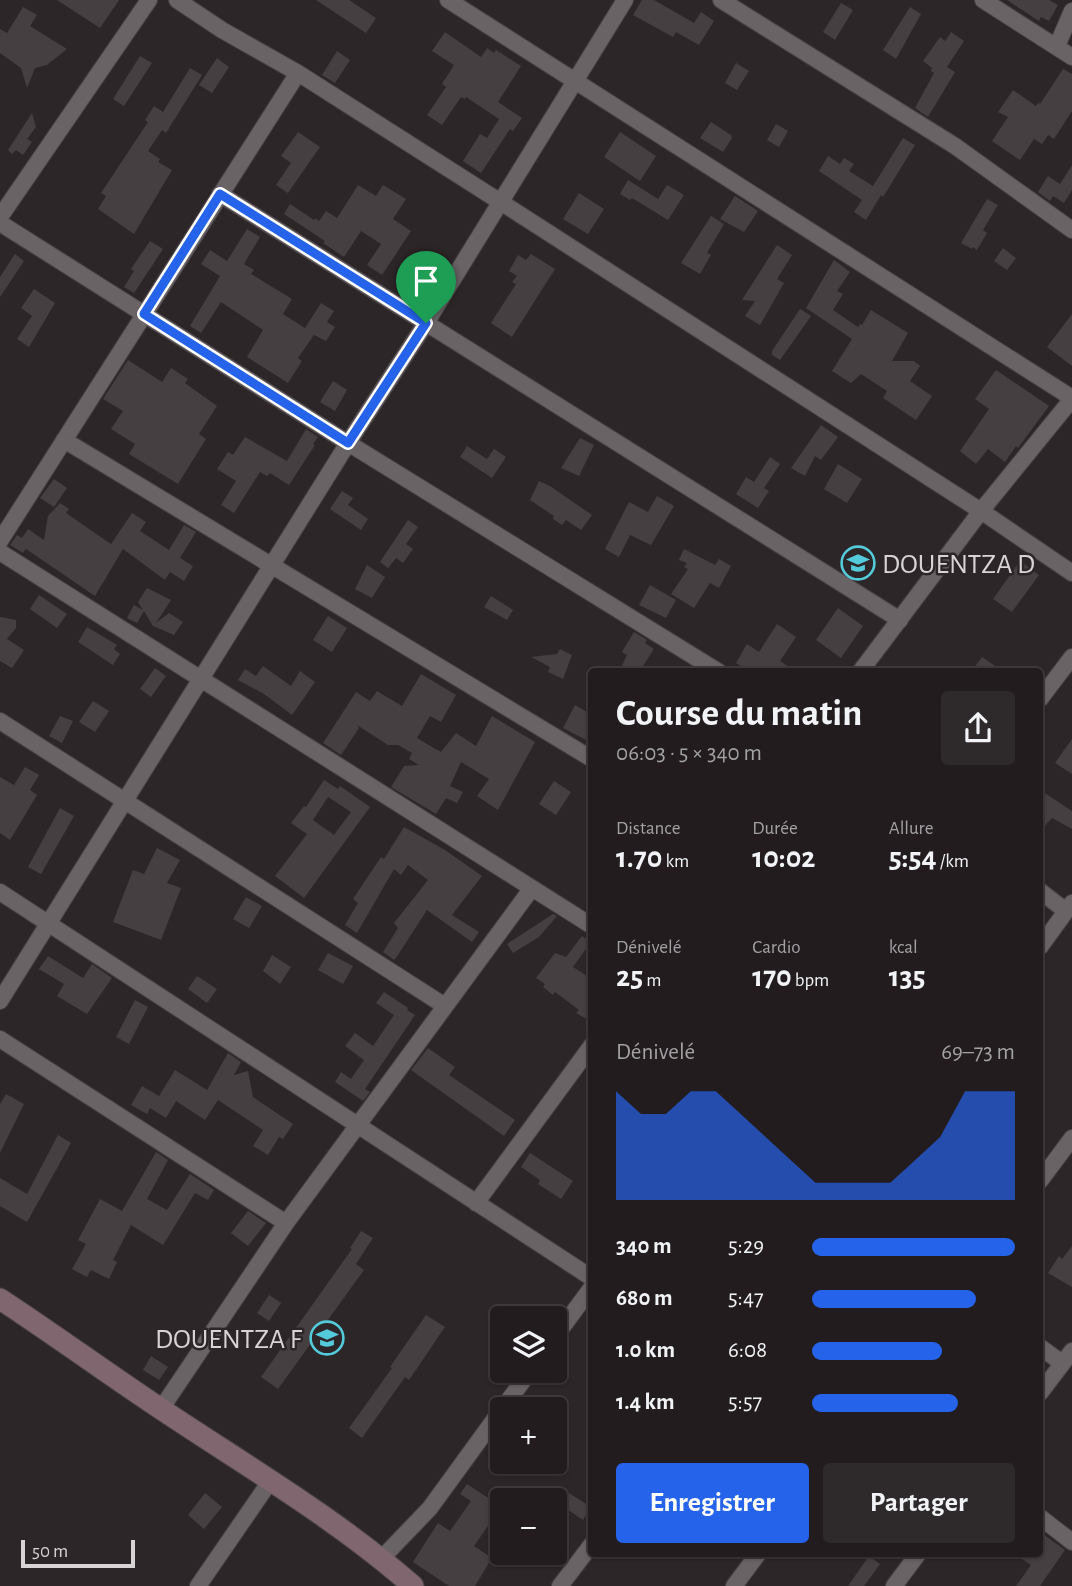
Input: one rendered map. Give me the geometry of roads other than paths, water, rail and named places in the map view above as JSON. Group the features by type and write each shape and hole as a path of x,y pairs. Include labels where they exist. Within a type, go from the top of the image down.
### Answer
{"main road":[{"path":"0,1299 271,1480 382,1558 413,1586"}],"street":[{"path":"0,217 149,0"},
{"path":"177,0 222,30 298,73 499,201 981,511 1072,573"},
{"path":"448,0 1072,398 981,511 863,668"},
{"path":"0,1001 271,565 426,323 625,0"},
{"path":"721,0 955,146 1072,230"},
{"path":"983,0 1072,57"},
{"path":"1057,46 1072,11"},
{"path":"0,541 298,73"},
{"path":"220,194 900,620"},
{"path":"0,223 348,443 713,668"},
{"path":"64,440 588,757"},
{"path":"0,552 588,923"},
{"path":"1043,695 1072,657"},
{"path":"0,721 445,1006"},
{"path":"161,1409 286,1223 532,888"},
{"path":"0,892 588,1275"},
{"path":"1043,893 1069,907 1043,943"},
{"path":"0,1039 286,1223"},
{"path":"476,1203 588,1050"},
{"path":"1043,1177 1072,1138"},
{"path":"567,1321 588,1292"},
{"path":"1043,1348 1067,1357 1043,1390"},
{"path":"382,1558 430,1508 490,1426"},
{"path":"198,1586 271,1480"},
{"path":"1043,1519 1072,1542"},
{"path":"560,1586 588,1549"},
{"path":"734,1586 756,1557"},
{"path":"894,1586 916,1557"}],"place":[{"name":"DOUENTZA D","path":"858,563"},
{"name":"DOUENTZA F","path":"327,1338"}]}
